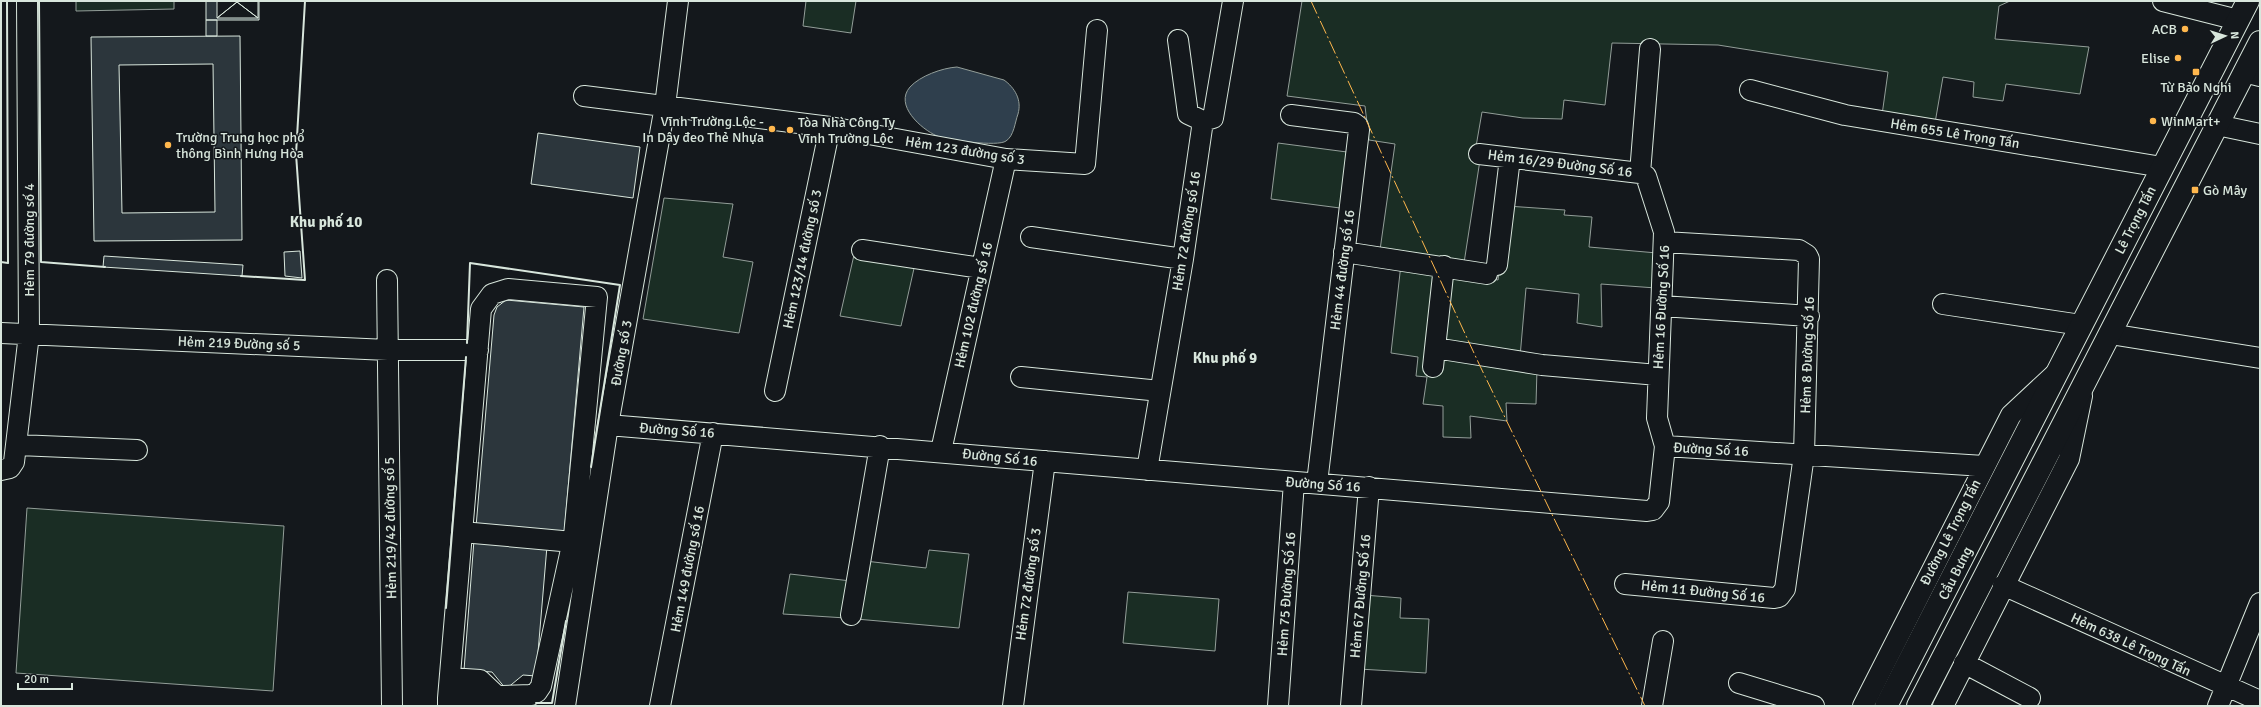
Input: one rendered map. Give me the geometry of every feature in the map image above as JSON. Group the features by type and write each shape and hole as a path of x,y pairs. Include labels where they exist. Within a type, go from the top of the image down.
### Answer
{"main road":[{"name":"Lê Trọng Tấn","path":"2024,439 2243,10"},
{"path":"2084,386 2217,125 2252,74 2260,42"},
{"path":"2162,167 2192,174"},
{"name":"Cầu Bưng","path":"1918,706 2084,386"},
{"name":"Cầu Bưng","path":"1886,706 2024,439"}],"street":[{"name":"Hẻm 79 đường số 4","path":"1,470 10,468 14,462 18,445 29,334 27,1"},
{"name":"Đường số 3","path":"565,706 608,425 665,106 678,1"},
{"path":"1178,40 1188,114 1203,121 1213,118 1233,1"},
{"path":"2163,1 2243,10"},
{"name":"Hẻm 123 đường số 3","path":"584,96 830,127 1006,159 1086,164 1097,30"},
{"path":"1640,173 1650,49"},
{"name":"Hẻm 655 Lê Trọng Tấn","path":"1750,90 1844,115 2162,167"},
{"name":"Hẻm 44 đường số 16","path":"1291,114 1354,123 1358,126 1317,483"},
{"name":"Hẻm 72 đường số 16","path":"1147,470 1183,259 1203,121"},
{"path":"2217,125 2260,134"},
{"name":"Hẻm 123/14 đường số 3","path":"775,391 830,127"},
{"name":"Hẻm 16/29 Đường Số 16","path":"1479,154 1640,173"},
{"path":"1344,252 1444,266 1492,269 1510,158"},
{"name":"Hẻm 102 đường số 16","path":"941,451 1006,159"},
{"name":"Hẻm 16 Đường Số 16","path":"1640,173 1647,178 1663,223 1664,242 1657,421 1665,446"},
{"path":"1031,236 1183,259"},
{"name":"Hẻm 8 Đường Số 16","path":"1664,242 1799,250 1810,259 1804,455"},
{"path":"862,250 981,268"},
{"path":"1444,266 1434,358 1658,375"},
{"name":"Hẻm 219/42 đường số 5","path":"387,280 392,706"},
{"path":"508,289 597,297 573,542 540,690 531,695 497,696 448,702 462,532 478,350 482,309 487,299 497,292 508,289"},
{"path":"1943,304 2081,325"},
{"path":"1662,306 1809,316"},
{"name":"Hẻm 219 Đường số 5","path":"1,333 388,350 478,350"},
{"path":"2110,334 2260,358"},
{"name":"Đường Lê Trọng Tấn","path":"1863,706 2011,415 2057,372"},
{"path":"1022,377 1160,392"},
{"path":"1943,706 2003,585 2069,459 2084,386"},
{"name":"Đường Số 16","path":"608,425 941,451 1147,470 1647,511 1653,510 1659,502 1665,446 1984,466"},
{"name":"Hẻm 149 đường số 16","path":"660,706 713,433"},
{"path":"18,445 137,450"},
{"path":"852,615 880,446"},
{"name":"Hẻm 11 Đường Số 16","path":"1624,584 1774,598 1778,597 1784,590 1804,455"},
{"name":"Hẻm 72 đường số 3","path":"1013,706 1045,461"},
{"name":"Hẻm 75 Đường Số 16","path":"1278,706 1294,482"},
{"name":"Hẻm 67 Đường Số 16","path":"1351,706 1368,487"},
{"path":"462,532 573,542"},
{"name":"Hẻm 638 Lê Trọng Tấn","path":"2003,585 2260,702"},
{"path":"2218,706 2260,603"},
{"path":"1652,706 1663,641"},
{"path":"1964,663 2030,698"},
{"path":"450,678 480,680 497,696"},
{"path":"1739,683 1814,706"}],"green space":[{"path":"76,1 174,1 174,9 76,11"},
{"path":"806,1 856,1 851,33 803,26"},
{"path":"1302,1 2010,1 1999,6 1995,39 2089,47 2080,94 2006,84 2003,101 1973,97 1974,82 1943,77 1935,123 1882,115 1888,72 1718,45 1612,43 1605,105 1564,100 1562,119 1523,118 1482,112 1474,158 1480,160 1464,263 1380,250 1395,144 1369,140 1365,106 1287,96"},
{"path":"1278,143 1347,152 1340,208 1271,199"},
{"path":"664,198 733,204 723,257 753,262 739,333 643,319"},
{"path":"1507,206 1565,210 1564,215 1592,217 1589,247 1657,253 1656,288 1601,284 1602,327 1577,323 1579,294 1526,288 1520,357 1439,345 1446,271 1498,280"},
{"path":"854,255 915,264 901,326 840,316"},
{"path":"1401,264 1438,271 1439,354 1537,369 1536,404 1506,403 1507,421 1470,416 1471,438 1443,437 1443,406 1423,404 1427,377 1416,376 1418,357 1391,353"},
{"path":"27,508 284,526 273,691 16,673"},
{"path":"929,550 969,554 959,628 856,619 865,561 926,568"},
{"path":"790,574 851,581 846,618 783,614"},
{"path":"1128,592 1219,599 1215,651 1123,643"},
{"path":"1364,595 1401,598 1400,618 1429,619 1426,673 1359,669"}],"water":[{"path":"957,67 1004,80 1017,95 1019,109 1013,132 1009,139 1001,143 983,143 943,138 931,133 912,116 907,109 905,101 906,94 910,87 919,79 932,73"}],"building":[{"path":"206,1 259,1 259,20 206,20"},
{"path":"217,1 237,1 237,2 217,18"},
{"path":"258,1 258,18 237,2"},
{"path":"237,2 258,18 217,18"},
{"path":"206,20 217,20 217,36 206,36"},
{"path":"240,36 242,240 94,241 91,37","holes":["213,64 215,212 122,213 119,65"]},
{"path":"538,133 640,147 633,198 531,184"},
{"path":"300,251 302,278 285,276 284,252"},
{"path":"104,256 243,265 242,276 103,267"},
{"path":"506,300 584,307 564,535 476,527 494,315 497,307"},
{"path":"474,540 547,546 536,676 523,675 506,689 492,672 464,670"}],"wall":[{"path":"1,262 8,263 7,1"},
{"path":"39,1 41,262 105,267"},
{"path":"241,276 305,280 296,154 305,1"},
{"path":"467,343 470,263 620,285 591,467"},
{"path":"446,608 466,357"},
{"path":"536,703 552,703 566,621"}],"power":[{"path":"1311,1 1480,366 1645,706"}],"place":[{"name":"ACB","path":"2185,29"},
{"name":"Elise","path":"2178,58"},
{"name":"Từ Bảo Nghi","path":"2196,72"},
{"name":"WinMart+","path":"2153,121"},
{"name":"Vĩnh Trường Lộc - In Dây đeo Thẻ Nhựa","path":"772,129"},
{"name":"Tòa Nhà Công Ty Vĩnh Trường Lộc","path":"790,130"},
{"name":"Trường Trung học phổ thông Bình Hưng Hòa","path":"168,145"},
{"name":"Gò Mây","path":"2195,190"}],"district":[{"name":"Khu phố 10","path":"326,222"},
{"name":"Khu phố 9","path":"1225,358"}]}
